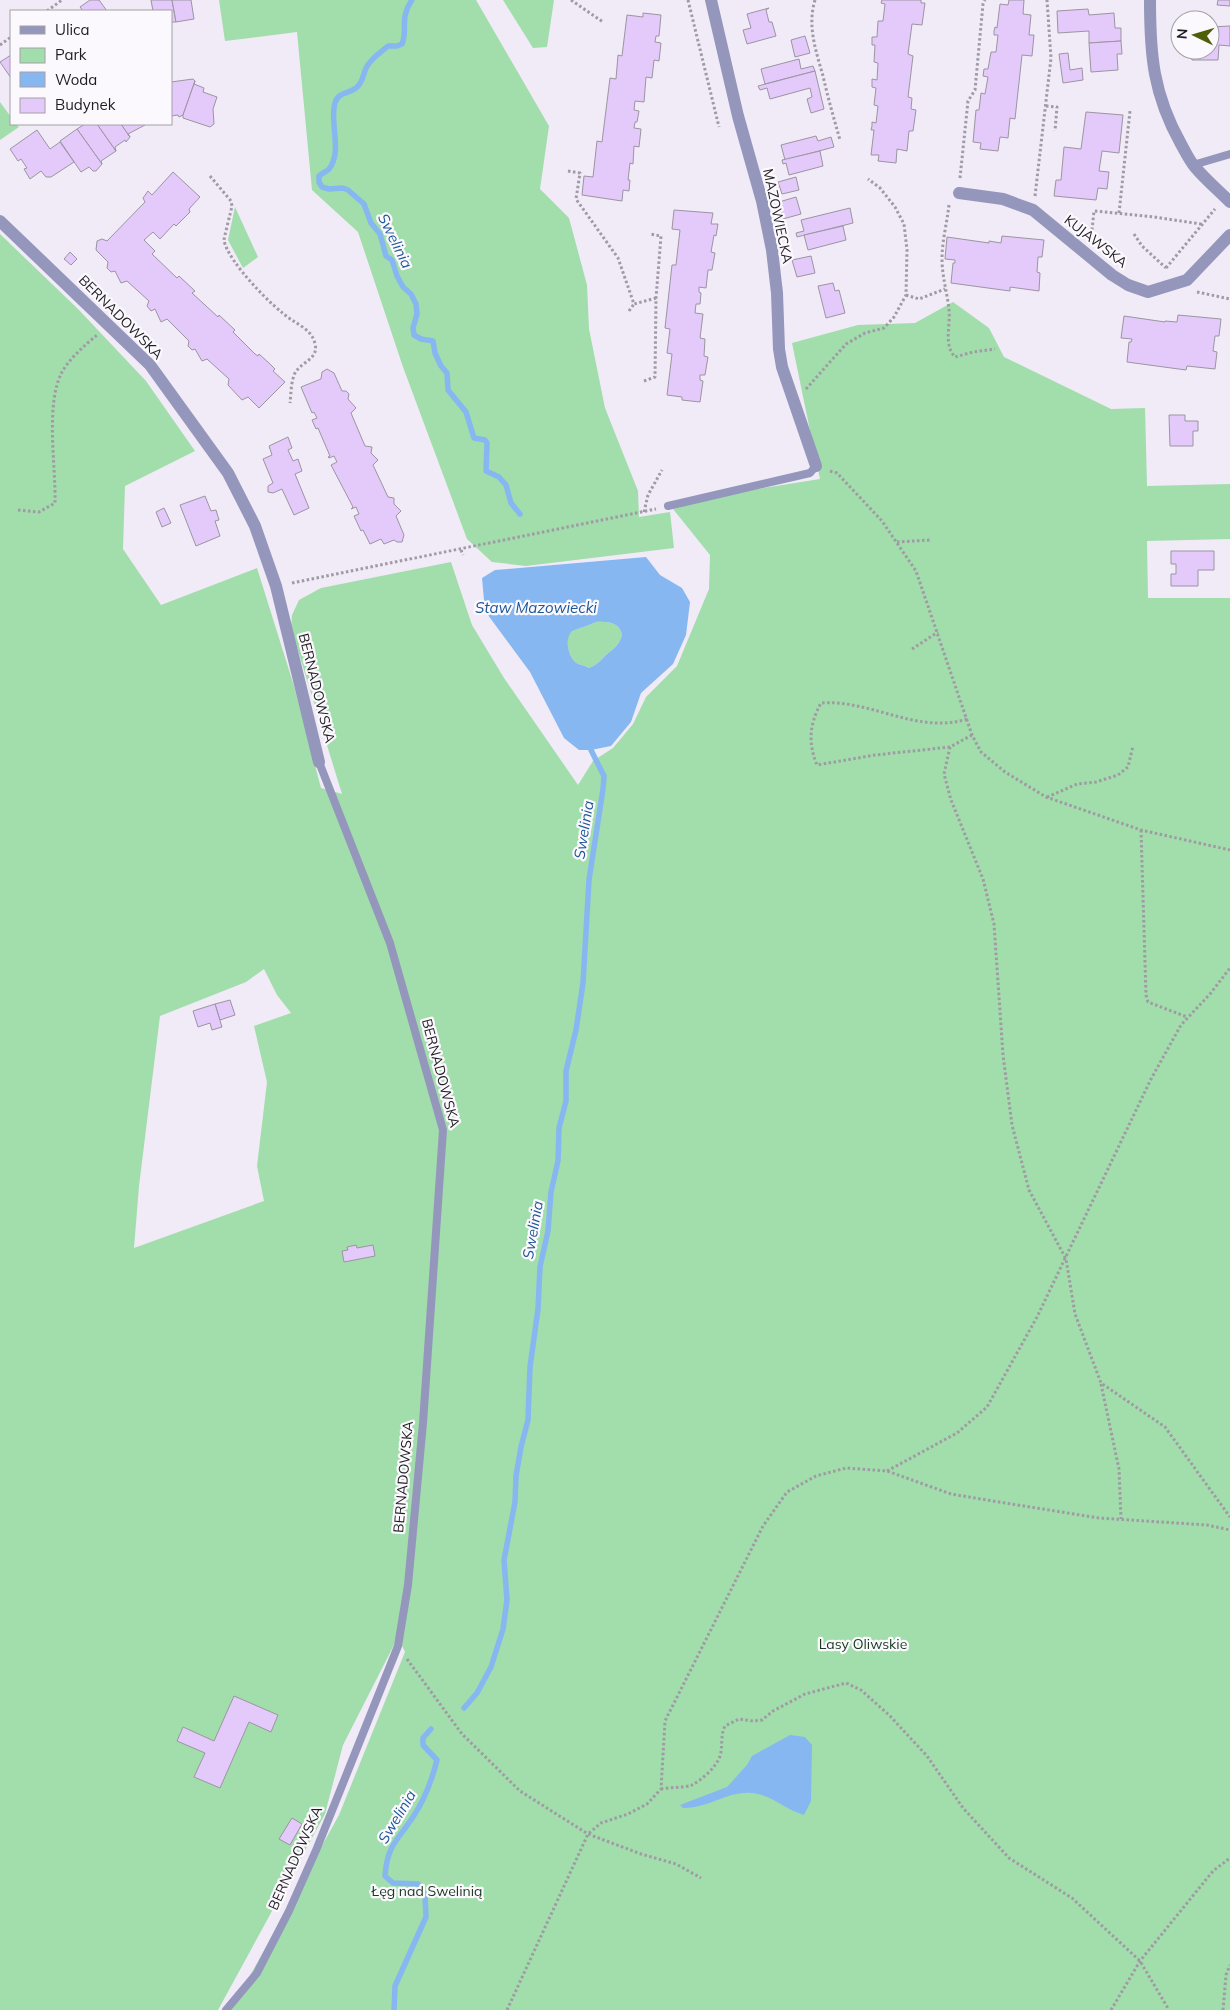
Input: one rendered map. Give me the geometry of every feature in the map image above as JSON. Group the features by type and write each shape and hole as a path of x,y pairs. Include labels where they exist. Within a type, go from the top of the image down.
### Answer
{"street":[{"name":"MAZOWIECKA","path":"711,0 738,116 762,201 772,250 782,367 816,466"},
{"path":"1150,0 1150,38 1158,95 1174,132 1193,165 1230,202"},
{"name":"KUJAWSKA","path":"959,193 1004,199 1033,210 1112,275 1128,285 1148,292 1187,280 1230,236"},
{"name":"BERNADOWSKA","path":"0,220 150,365 228,473 255,526 276,586 319,762"}],"lane":[{"path":"1193,165 1230,154"},
{"path":"668,506 810,473 816,466"},
{"name":"BERNADOWSKA","path":"226,2010 257,1973 289,1911 398,1646 408,1585 423,1423 443,1130 390,943 319,762"}],"path":[{"path":"48,10 62,0"},
{"path":"571,0 603,22"},
{"path":"688,0 719,127"},
{"path":"815,0 812,16 815,43 840,140"},
{"path":"961,174 968,101 975,90 982,4 985,0"},
{"path":"1033,210 1051,58 1047,0"},
{"path":"0,46 10,38"},
{"path":"1046,106 1057,107 1055,131"},
{"path":"1119,213 1130,111"},
{"path":"568,171 580,173 576,199 618,258 634,304"},
{"path":"210,176 231,201 232,206 224,240 233,259 242,273 281,312 300,324 311,335 316,344 313,356 295,373 290,403"},
{"path":"794,404 846,344 865,332 884,328 894,317 906,295 907,250 904,224 895,207 880,188 868,179"},
{"path":"1134,234 1142,246 1166,268 1215,209"},
{"path":"948,210 942,258 949,308 948,344 950,352 955,357 996,350"},
{"path":"1092,230 1094,211 1202,224"},
{"path":"644,381 655,377 656,298 661,236 650,234"},
{"path":"1177,284 1200,293 1230,299"},
{"path":"906,295 919,299 945,289"},
{"path":"629,311 634,304 656,298"},
{"path":"18,510 39,512 55,503 52,420 56,393 62,372 82,348 108,324"},
{"path":"816,466 837,473 882,521 916,571 972,735 981,752 1005,772 1046,797 1141,830 1230,850"},
{"path":"276,586 644,512 648,495 662,470"},
{"path":"896,542 930,540"},
{"path":"461,550 463,555"},
{"path":"912,649 938,632"},
{"path":"967,719 953,724 937,723 881,714 854,704 836,702 821,704 815,715 810,748 817,765 875,755 950,746 972,735"},
{"path":"950,746 944,774 950,800 982,879 994,924 1002,1055 1012,1125 1029,1190 1066,1259 1074,1314 1101,1383 1119,1469 1122,1519"},
{"path":"1046,797 1078,784 1096,782 1118,775 1128,767 1133,746"},
{"path":"1141,830 1146,995 1148,1002 1188,1018"},
{"path":"887,1471 958,1433 987,1407 1037,1317 1066,1259 1151,1078 1181,1025 1210,994 1230,968"},
{"path":"1101,1383 1165,1427 1230,1517"},
{"path":"507,2010 588,1834 601,1823 628,1814 647,1804 661,1789 665,1722 768,1519 787,1492 816,1476 846,1468 887,1471 951,1494 1099,1518 1207,1525 1230,1530"},
{"path":"398,1646 462,1734 520,1791 588,1834 641,1854 676,1864 701,1878"},
{"path":"661,1789 692,1785 707,1773 719,1759 722,1746 721,1734 725,1726 739,1719 762,1720 772,1711 804,1694 846,1683 861,1690 890,1716 921,1749 963,1808 1009,1858 1072,1898 1140,1961 1169,2010"},
{"path":"1111,2010 1140,1961 1213,1871 1230,1858"},
{"path":"1223,2010 1226,1975 1230,1965"}],"green space":[{"path":"219,0 476,0 549,126 540,189 569,218 587,285 589,329 605,408 638,491 639,517 670,512 674,548 526,566 492,562 467,539 403,367 358,232 312,190 297,32 225,41"},
{"path":"503,0 554,0 547,47 533,48"},
{"path":"0,102 10,116 10,125 17,125 19,127 0,140"},
{"path":"235,207 258,257 243,268 228,240"},
{"name":"Lasy Oliwskie","path":"0,234 78,309 146,381 195,451 125,486 123,549 161,605 257,568 294,686 321,788 342,794 291,628 292,615 299,600 321,588 451,562 472,625 504,678 578,785 593,761 613,748 633,724 646,697 677,666 709,589 710,555 673,509 727,494 820,479 792,343 858,325 915,323 953,302 989,328 1004,357 1111,409 1145,408 1147,486 1230,484 1230,539 1147,541 1148,598 1230,598 1230,2010 231,2010 339,1815 405,1652 398,1637 343,1745 325,1814 218,2010 0,2010","holes":["264,969 277,995 291,1013 254,1026 267,1082 257,1166 264,1201 134,1248 139,1186 160,1016 246,982"]},
{"path":"596,622 608,622 616,625 622,635 616,646 599,662 589,668 575,662 568,650 567,640 570,632"}],"water":[{"name":"Staw Mazowiecki","path":"646,557 660,575 682,588 690,602 686,635 673,664 641,693 631,722 611,746 579,750 564,738 530,672 485,611 482,578 495,570","holes":["596,622 612,623 618,627 622,635 616,646 597,664 589,668 575,662 568,650 568,640 572,631"]},
{"path":"790,1735 805,1737 812,1745 811,1801 804,1815 765,1796 751,1793 734,1795 692,1808 683,1808 680,1805 727,1787 747,1765 752,1756"}],"building":[{"path":"90,0 99,0 106,10 82,10 80,7"},
{"path":"151,0 172,0 176,22 172,22 172,10 153,10"},
{"path":"172,0 191,0 194,19 176,22"},
{"path":"882,0 921,0 921,3 925,3 922,25 912,24 908,54 913,56 908,97 912,98 911,109 916,110 913,131 909,131 907,151 897,149 896,163 878,161 879,155 871,155 874,130 871,130 872,122 876,123 878,106 874,105 876,88 872,87 872,79 877,80 878,63 874,62 875,45 872,45 872,37 877,37 878,21 883,21 885,4 881,3"},
{"path":"1009,0 1024,0 1023,14 1031,15 1029,35 1034,35 1032,56 1022,55 1015,119 1010,118 1008,138 1000,137 998,151 980,149 981,143 973,142 976,110 979,110 981,93 985,94 988,77 983,76 984,69 988,69 991,52 996,52 998,35 994,35 994,31 995,27 997,28 1000,4 1008,5"},
{"path":"1218,0 1230,0 1230,6 1217,5"},
{"path":"769,8 766,10 769,22 772,22 776,36 747,44 743,30 751,28 747,14"},
{"path":"1088,9 1089,15 1114,13 1115,28 1121,28 1121,41 1089,43 1089,31 1058,33 1057,11"},
{"path":"643,13 661,15 659,36 656,36 655,42 661,43 659,61 654,60 652,78 646,77 644,102 635,101 634,110 639,111 634,128 641,129 639,147 634,146 633,164 630,163 629,191 623,190 622,201 582,195 584,176 593,177 597,141 602,142 610,78 616,79 618,55 622,56 627,15 643,17"},
{"path":"1220,26 1230,26 1230,46 1220,45"},
{"path":"805,36 810,53 795,57 791,40"},
{"path":"1121,41 1122,54 1117,54 1118,70 1091,72 1089,43"},
{"path":"1068,53 1070,70 1082,68 1083,80 1063,83 1059,54"},
{"path":"10,56 10,77 0,62"},
{"path":"799,59 801,69 813,66 815,71 765,84 761,69"},
{"path":"815,71 824,109 811,113 807,99 812,97 810,88 770,99 767,88 760,90 758,86"},
{"path":"193,79 195,81 183,115 179,117 178,115 172,116 172,82"},
{"path":"195,81 194,84 204,88 203,92 217,97 213,109 214,124 210,127 183,118 183,115"},
{"path":"1086,112 1123,115 1119,153 1102,151 1099,171 1109,172 1107,189 1098,188 1096,200 1054,196 1056,180 1061,180 1064,147 1081,149"},
{"path":"83,125 98,125 116,151 101,161 102,164 77,129"},
{"path":"98,125 122,125 130,137 126,142 125,140 115,147 116,151"},
{"path":"122,125 145,125 128,134 130,137"},
{"path":"77,129 102,164 96,171 89,167 81,172 60,141"},
{"path":"37,130 50,149 60,142 74,162 51,177 46,177 41,171 30,179 24,169 27,168 21,159 18,161 10,149"},
{"path":"816,136 818,141 831,137 834,147 785,160 781,145"},
{"path":"820,151 823,166 789,175 786,163 783,164 782,160"},
{"path":"173,172 200,197 189,209 190,212 176,226 174,224 160,239 153,232 144,240 155,251 152,254 177,278 179,276 195,291 192,293 235,330 233,332 255,354 258,356 259,354 269,363 275,369 273,371 285,382 259,408 248,397 242,400 228,385 229,379 207,359 202,361 195,349 192,350 188,346 189,341 167,319 161,322 155,309 151,311 147,306 149,301 127,281 121,283 115,271 111,272 107,268 108,262 96,250 97,241 102,239 107,241 145,202 143,198 148,191 152,195"},
{"path":"796,177 799,190 782,194 778,182"},
{"path":"796,197 801,214 783,219 779,202"},
{"path":"850,208 853,223 797,237 796,233 804,231 801,220"},
{"path":"674,210 713,213 711,224 718,224 711,252 715,253 712,270 708,270 706,288 699,287 699,292 701,293 700,304 696,304 695,313 703,314 700,338 705,339 704,356 708,357 705,375 700,375 700,380 703,381 700,402 682,400 682,397 667,395 672,354 667,353 670,329 665,328 672,265 676,265 680,230 672,229"},
{"path":"843,226 846,240 808,250 804,235"},
{"path":"1002,236 1044,240 1042,257 1038,257 1037,272 1040,273 1039,291 1010,287 1010,291 951,283 955,260 945,259 947,237 1001,243"},
{"path":"70,252 77,259 71,265 64,259"},
{"path":"811,256 815,273 797,277 792,260"},
{"path":"833,283 835,291 839,290 845,313 826,318 818,286"},
{"path":"1178,315 1221,319 1219,336 1215,336 1213,351 1217,352 1215,369 1187,366 1186,370 1127,362 1129,342 1132,339 1121,338 1124,316 1177,322"},
{"path":"327,369 334,373 342,391 346,391 349,394 348,399 356,408 351,413 365,446 372,447 371,453 378,460 373,465 388,497 394,498 394,504 401,511 396,516 404,535 402,542 394,540 384,544 381,539 370,544 354,516 359,514 356,507 351,509 353,507 331,465 337,462 334,456 328,457 330,456 318,428 316,429 312,420 317,418 314,412 312,413 301,387 321,379 322,372"},
{"path":"1169,415 1185,415 1185,421 1198,421 1198,431 1193,431 1193,446 1170,446"},
{"path":"288,437 292,448 288,450 293,461 298,459 302,471 295,474 309,508 294,515 282,489 273,493 268,492 268,486 273,483 263,459 272,455 269,446"},
{"path":"205,496 211,511 216,510 219,520 215,521 220,536 196,546 180,505"},
{"path":"164,508 171,523 162,527 156,512"},
{"path":"1171,551 1214,551 1214,570 1198,570 1198,586 1171,586 1171,574 1176,574 1176,564 1171,564"},
{"path":"230,1000 235,1015 220,1020 215,1004"},
{"path":"215,1004 222,1027 212,1030 210,1023 198,1027 193,1011"},
{"path":"356,1245 357,1248 373,1245 375,1256 344,1262 342,1251 348,1250 347,1247"},
{"path":"234,1696 278,1715 271,1732 249,1722 220,1788 194,1777 205,1753 177,1741 183,1727 214,1741"},
{"path":"292,1818 302,1824 290,1845 279,1839"}],"waterway":[{"name":"Swelinia","path":"412,0 406,13 402,44 388,46 368,64 358,86 336,99 334,111 335,154 329,169 319,176 319,182 322,187 329,189 343,188 348,190 364,204 371,223 380,234 386,256 392,260 397,276 416,304 417,314 413,328 414,335 421,339 433,341 435,353 441,366 447,373 448,390 466,412 474,438 485,440 487,443 486,471 499,477 506,485 511,503 520,514"},
{"name":"Swelinia","path":"464,1708 477,1693 491,1667 503,1629 507,1600 504,1560 515,1502 516,1476 528,1420 530,1367 538,1309 540,1267 548,1231 551,1192 558,1161 559,1128 566,1101 566,1071 576,1030 583,983 589,880 603,789 604,776 591,750"},
{"name":"Swelinia","path":"394,2010 395,1986 426,1917 425,1895 418,1884 393,1883 385,1876 386,1866 394,1844 425,1796 433,1775 437,1760 423,1745 423,1738 431,1729"}],"park label":[{"name":"Łęg nad Swelinią","path":"427,1891"}]}
